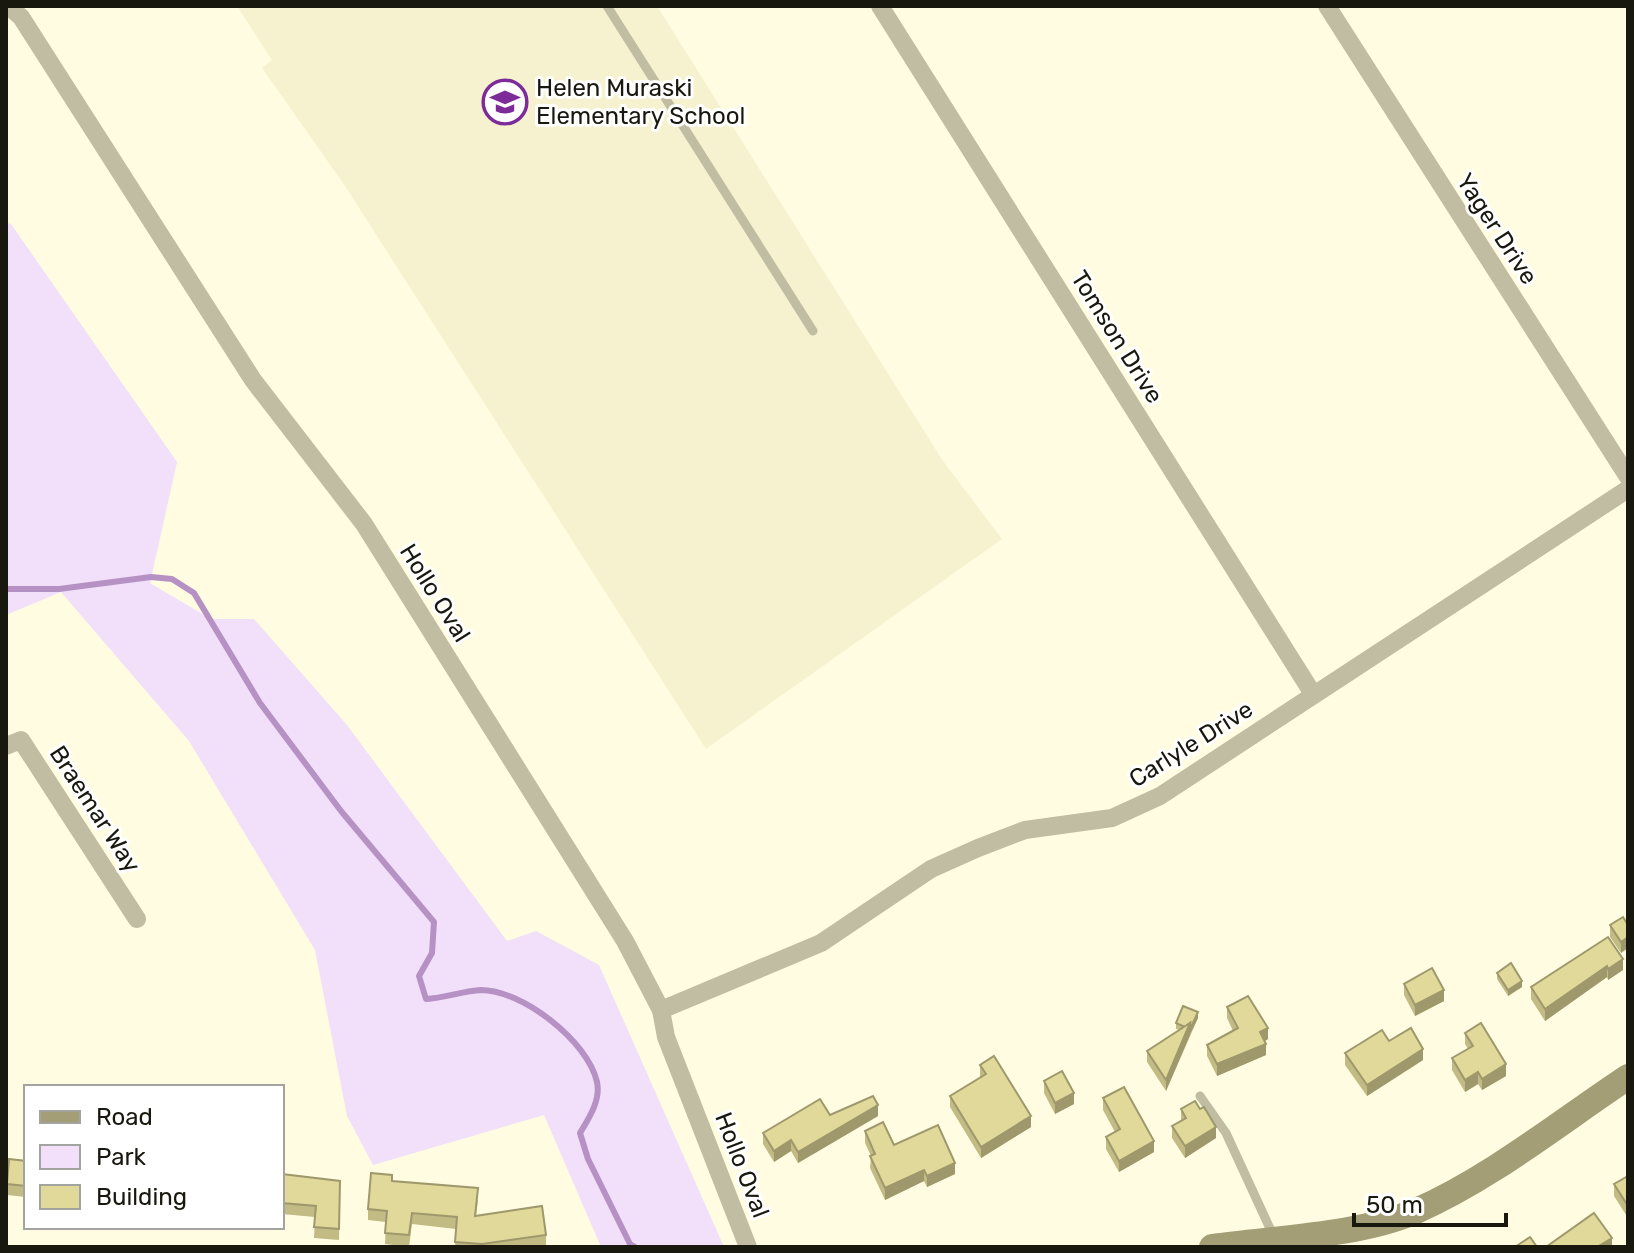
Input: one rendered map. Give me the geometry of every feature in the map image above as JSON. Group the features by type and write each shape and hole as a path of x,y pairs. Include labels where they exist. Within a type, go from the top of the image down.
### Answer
{"street":[{"name":"Hollo Oval","path":"8,6 21,17 253,380 364,524 625,941 661,1010 666,1037 748,1247"},
{"name":"Tomson Drive","path":"880,6 1313,694"},
{"name":"Yager Drive","path":"1327,6 1628,477"},
{"name":"Carlyle Drive","path":"661,1010 821,943 931,869 978,848 1025,830 1112,818 1160,796 1628,489"},
{"name":"Braemar Way","path":"6,746 21,740 137,919"},
{"path":"1212,1247 1361,1226 1415,1211 1479,1176 1628,1077"}],"lane":[{"path":"607,6 813,331"},
{"path":"1200,1096 1214,1110 1275,1238"}],"shaded area":[{"path":"237,6 657,6 943,461 1002,539 706,749 343,183 262,68 272,60"}],"green space":[{"path":"6,223 11,224 177,462 150,583 211,619 254,619 347,725 507,941 536,931 599,965 724,1247 601,1247 544,1115 373,1165 347,1116 315,950 189,741 61,592 6,615"}],"building":[{"path":"1623,917 1628,925 1628,937 1621,942 1610,925"},
{"path":"1608,937 1623,959 1608,969 1607,966 1545,1009 1531,987"},
{"path":"1511,963 1522,981 1508,990 1497,973"},
{"path":"1432,968 1444,990 1415,1005 1404,984"},
{"path":"1248,996 1268,1028 1260,1032 1266,1044 1217,1064 1207,1045 1238,1028 1227,1007"},
{"path":"1183,1006 1198,1012 1190,1029 1190,1023 1185,1027 1176,1023"},
{"path":"1190,1023 1166,1080 1147,1051"},
{"path":"1481,1023 1506,1064 1482,1079 1478,1072 1465,1080 1452,1058 1473,1046 1465,1033"},
{"path":"1411,1028 1423,1049 1367,1085 1345,1053 1382,1030 1389,1041"},
{"path":"994,1056 1031,1116 981,1147 950,1096 986,1074 980,1065"},
{"path":"1062,1071 1074,1093 1055,1103 1044,1081"},
{"path":"1124,1087 1154,1141 1119,1161 1106,1137 1120,1129 1103,1098"},
{"path":"873,1096 878,1105 798,1152 791,1140 774,1151 763,1133 820,1099 830,1115"},
{"path":"1195,1101 1200,1109 1204,1107 1216,1127 1185,1146 1172,1126 1186,1118 1181,1109"},
{"path":"883,1122 894,1145 938,1125 955,1163 927,1176 924,1170 885,1188 870,1156 875,1154 865,1131"},
{"path":"9,1159 24,1161 24,1186 7,1184"},
{"path":"371,1173 392,1175 392,1181 478,1188 475,1216 542,1206 546,1235 482,1244 455,1242 457,1217 412,1213 409,1235 385,1233 387,1211 368,1209"},
{"path":"284,1174 340,1181 339,1229 314,1227 316,1206 284,1203"},
{"path":"1628,1176 1628,1206 1614,1184"},
{"path":"1594,1213 1612,1238 1597,1247 1546,1247"},
{"path":"1530,1237 1537,1247 1515,1247"}],"waterway":[{"path":"6,589 59,589 151,577 172,579 194,593 260,703 341,811 434,922 432,953 419,976 426,999 481,990 497,992 533,1008 581,1050 591,1066 598,1089 593,1109 580,1133 588,1159 630,1244 635,1247"}],"place":[{"name":"Helen Muraski Elementary School","path":"505,102"}]}
